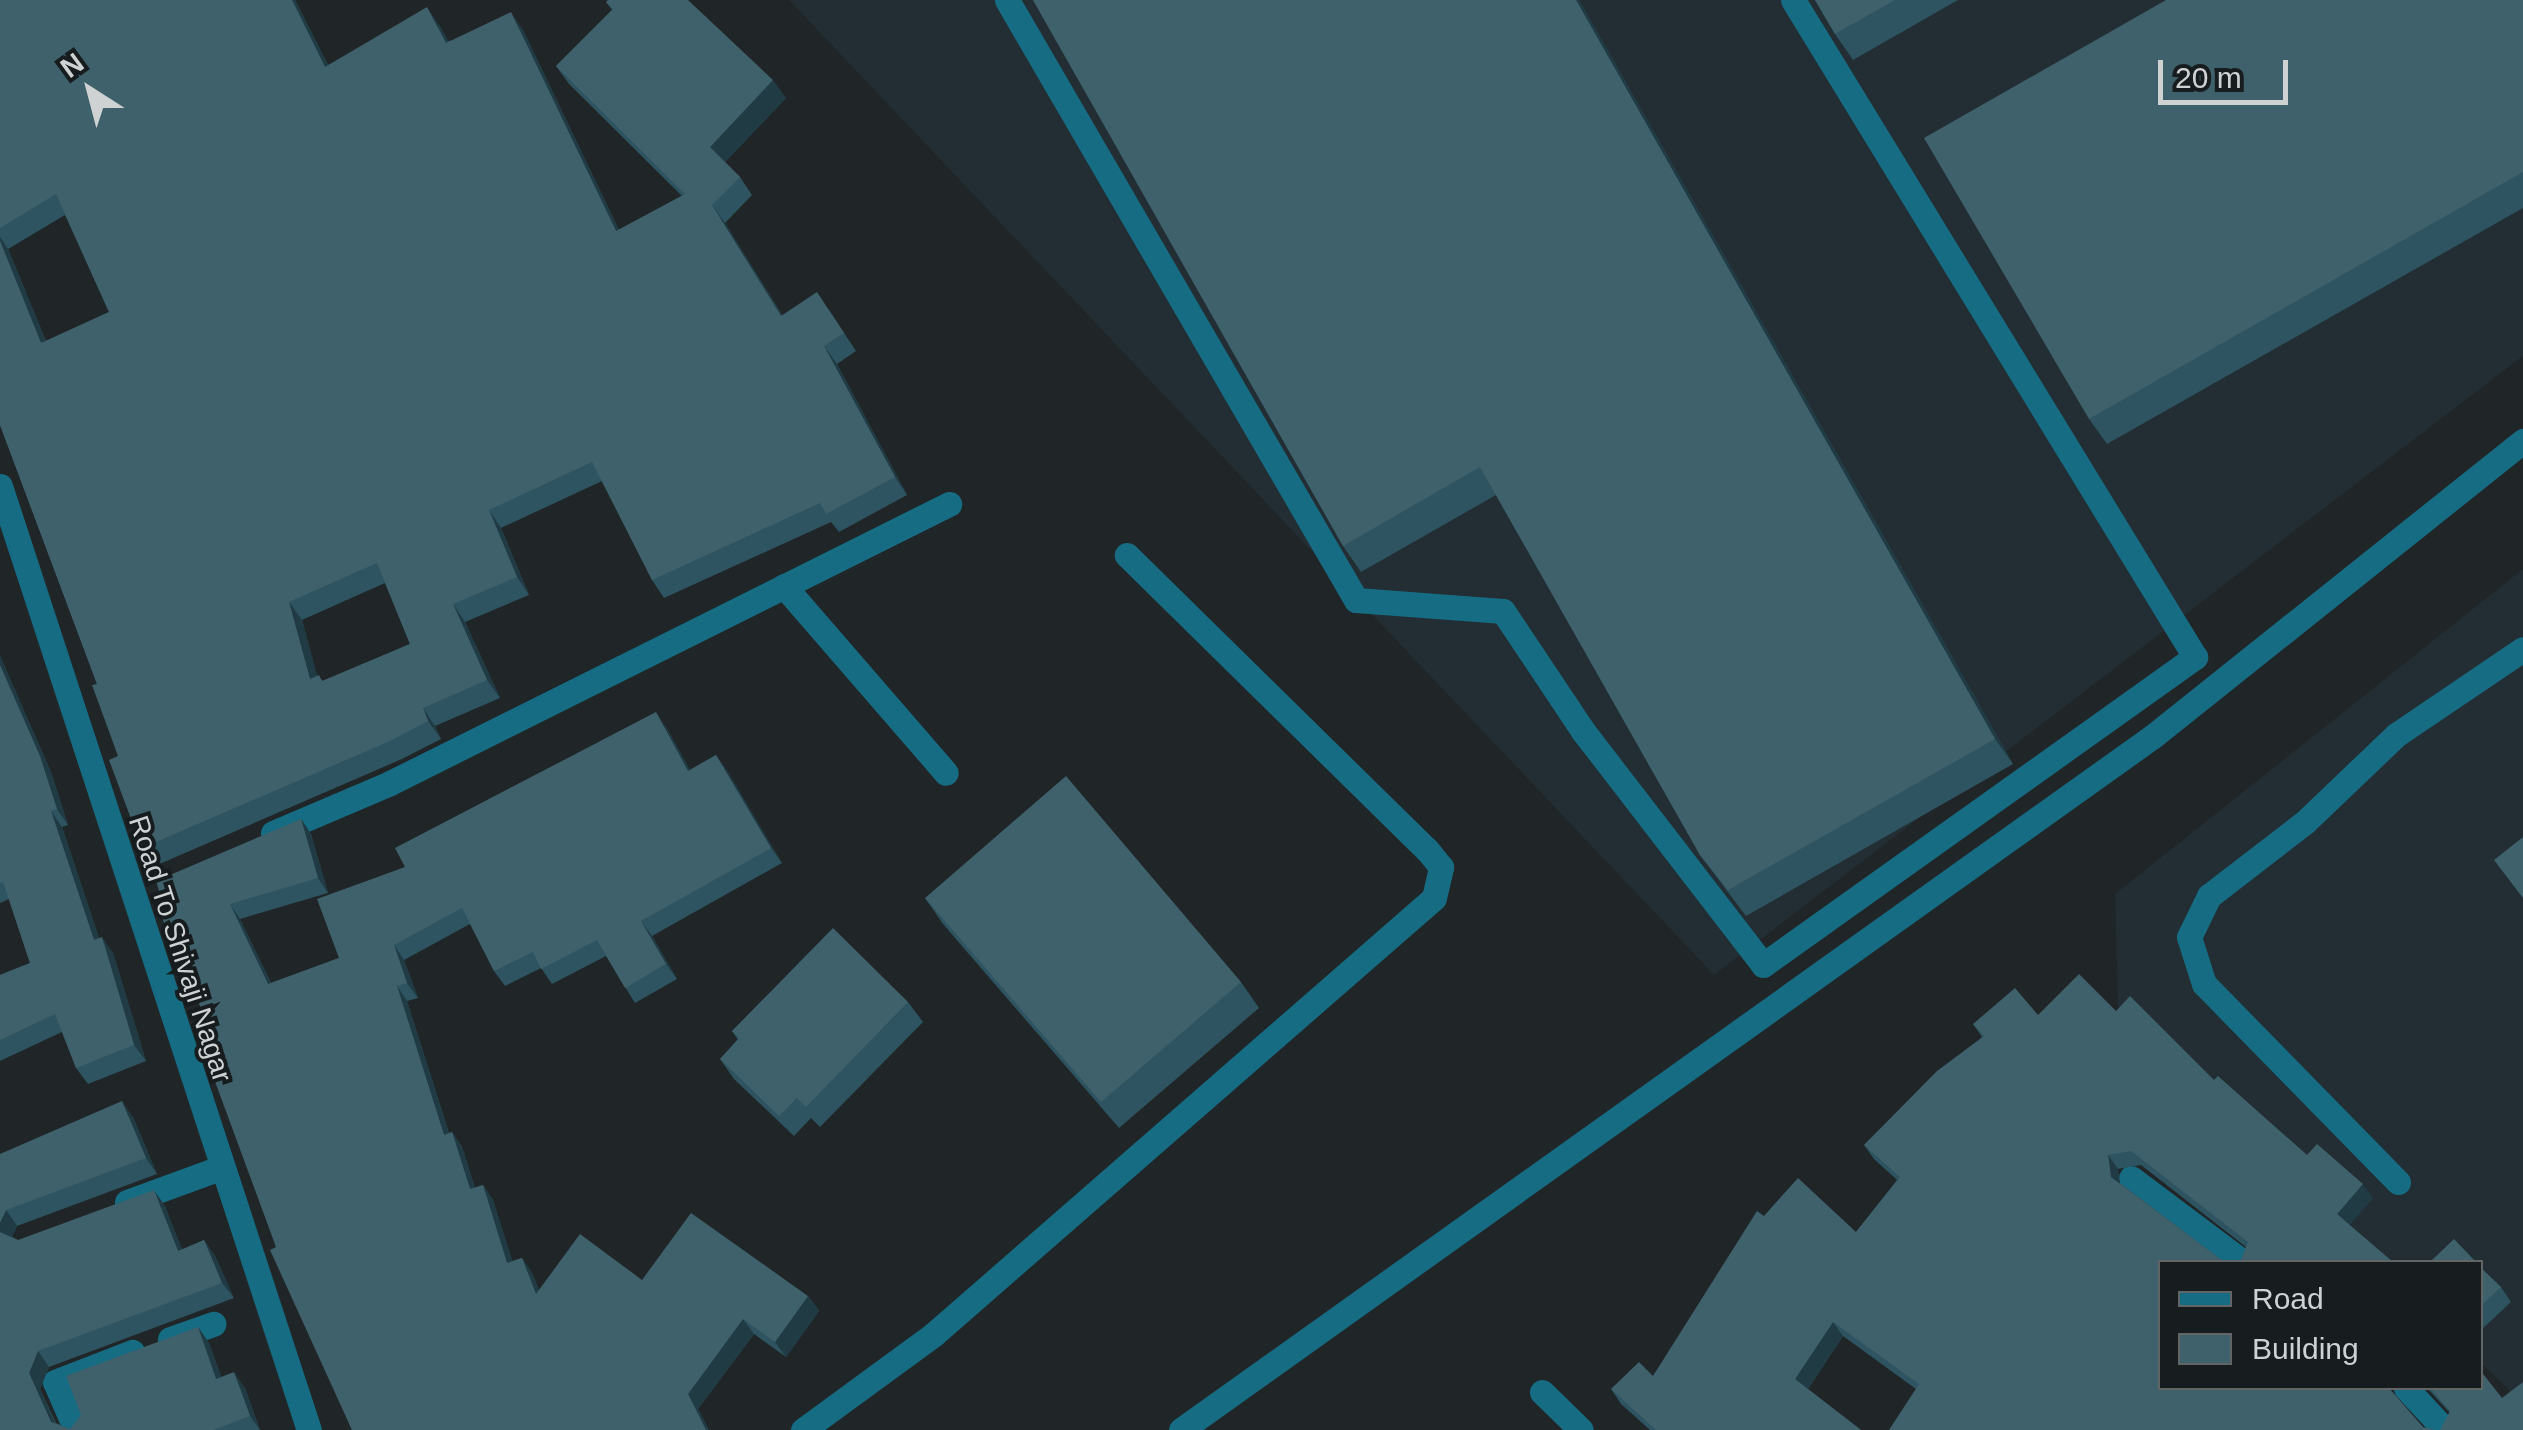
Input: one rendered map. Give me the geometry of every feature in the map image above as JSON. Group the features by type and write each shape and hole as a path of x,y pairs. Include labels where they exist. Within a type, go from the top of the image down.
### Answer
{"street":[{"path":"1007,0 1356,600 1503,611 1583,731 1763,965 2195,657 1793,0"},
{"path":"1181,1430 2152,737 2523,441"},
{"name":"Road To Shivaji Nagar","path":"0,486 130,894 309,1430"},
{"path":"251,842 390,784 948,504"},
{"path":"804,1430 934,1334 1434,898 1441,867 1427,850 1127,555"},
{"path":"784,586 946,774"},
{"path":"2398,1182 2204,984 2189,937 2208,896 2305,822 2396,736 2523,648"},
{"path":"130,894 165,879"},
{"path":"95,1214 220,1168"},
{"path":"2131,1178 2239,1260"},
{"path":"76,1430 55,1382 213,1324"},
{"path":"2408,1390 2445,1430"},
{"path":"1542,1392 1581,1430"}],"shaded area":[{"path":"789,0 2523,0 2523,356 1714,975"},
{"path":"2523,569 2523,1394 2517,1398 2483,1365 2483,1260 2377,1260 2118,1006 2115,894"}],"building":[{"path":"0,0 292,0 325,67 427,7 446,43 511,12 616,231 685,194 556,66 613,9 608,0 688,0 773,80 710,147 740,177 712,205 781,316 817,292 844,333 824,346 895,477 826,514 820,503 652,580 592,462 489,510 517,577 453,604 487,680 423,708 428,721 390,741 142,848 109,760 118,756 92,685 97,684 0,425 0,241 41,343 109,312 56,194 0,228","holes":["377,563 410,644 322,681 319,675 310,679 289,602"]},
{"path":"1033,0 1576,0 1995,739 1728,890 1700,855 1480,467 1343,546"},
{"path":"1815,0 1895,0 1835,34"},
{"path":"2166,0 2523,0 2523,172 2089,419 1924,138"},
{"path":"0,665 40,756 57,809 51,811 94,940 102,937 134,1045 76,1068 55,1014 0,1040 0,975 30,963 3,882 0,883"},
{"path":"656,712 688,771 716,755 771,848 641,921 666,964 625,988 597,940 541,969 533,952 494,971 462,908 394,945 407,983 397,986 444,1135 452,1132 470,1189 483,1185 507,1263 522,1258 536,1294 580,1234 642,1280 691,1213 808,1296 775,1342 743,1319 688,1394 706,1430 352,1430 270,1250 276,1247 206,1057 220,1052 153,897 160,894 156,881 301,819 318,878 230,904 268,984 339,958 317,899 405,867 395,848"},
{"path":"1066,776 1241,982 1101,1102 925,898"},
{"path":"2523,837 2523,898 2494,860"},
{"path":"833,928 908,1002 806,1107 797,1098 779,1116 720,1059 739,1038 732,1031"},
{"path":"2079,974 2116,1011 2130,996 2214,1080 2218,1076 2307,1155 2317,1144 2363,1184 2337,1214 2391,1260 2241,1260 2248,1242 2131,1151 2108,1155 2111,1177 2222,1260 2158,1260 2158,1390 2391,1390 2423,1427 2435,1430 1889,1430 1919,1384 1833,1322 1795,1379 1861,1430 1656,1430 1611,1389 1639,1362 1653,1376 1757,1211 1764,1216 1798,1178 1856,1232 1900,1177 1864,1145 1937,1071 1984,1036 1973,1024 2015,988 2038,1015"},
{"path":"122,1101 146,1158 6,1210 0,1223 0,1154"},
{"path":"154,1190 178,1251 204,1240 222,1283 38,1351 29,1373 51,1422 70,1429 81,1415 66,1376 198,1327 216,1379 234,1372 250,1416 213,1430 0,1430 0,1232 18,1240"},
{"path":"2454,1239 2474,1260 2432,1260"},
{"path":"2483,1270 2501,1287 2483,1304"},
{"path":"2483,1374 2502,1398 2523,1382 2523,1430 2440,1430 2450,1411 2432,1390 2483,1390"}]}
